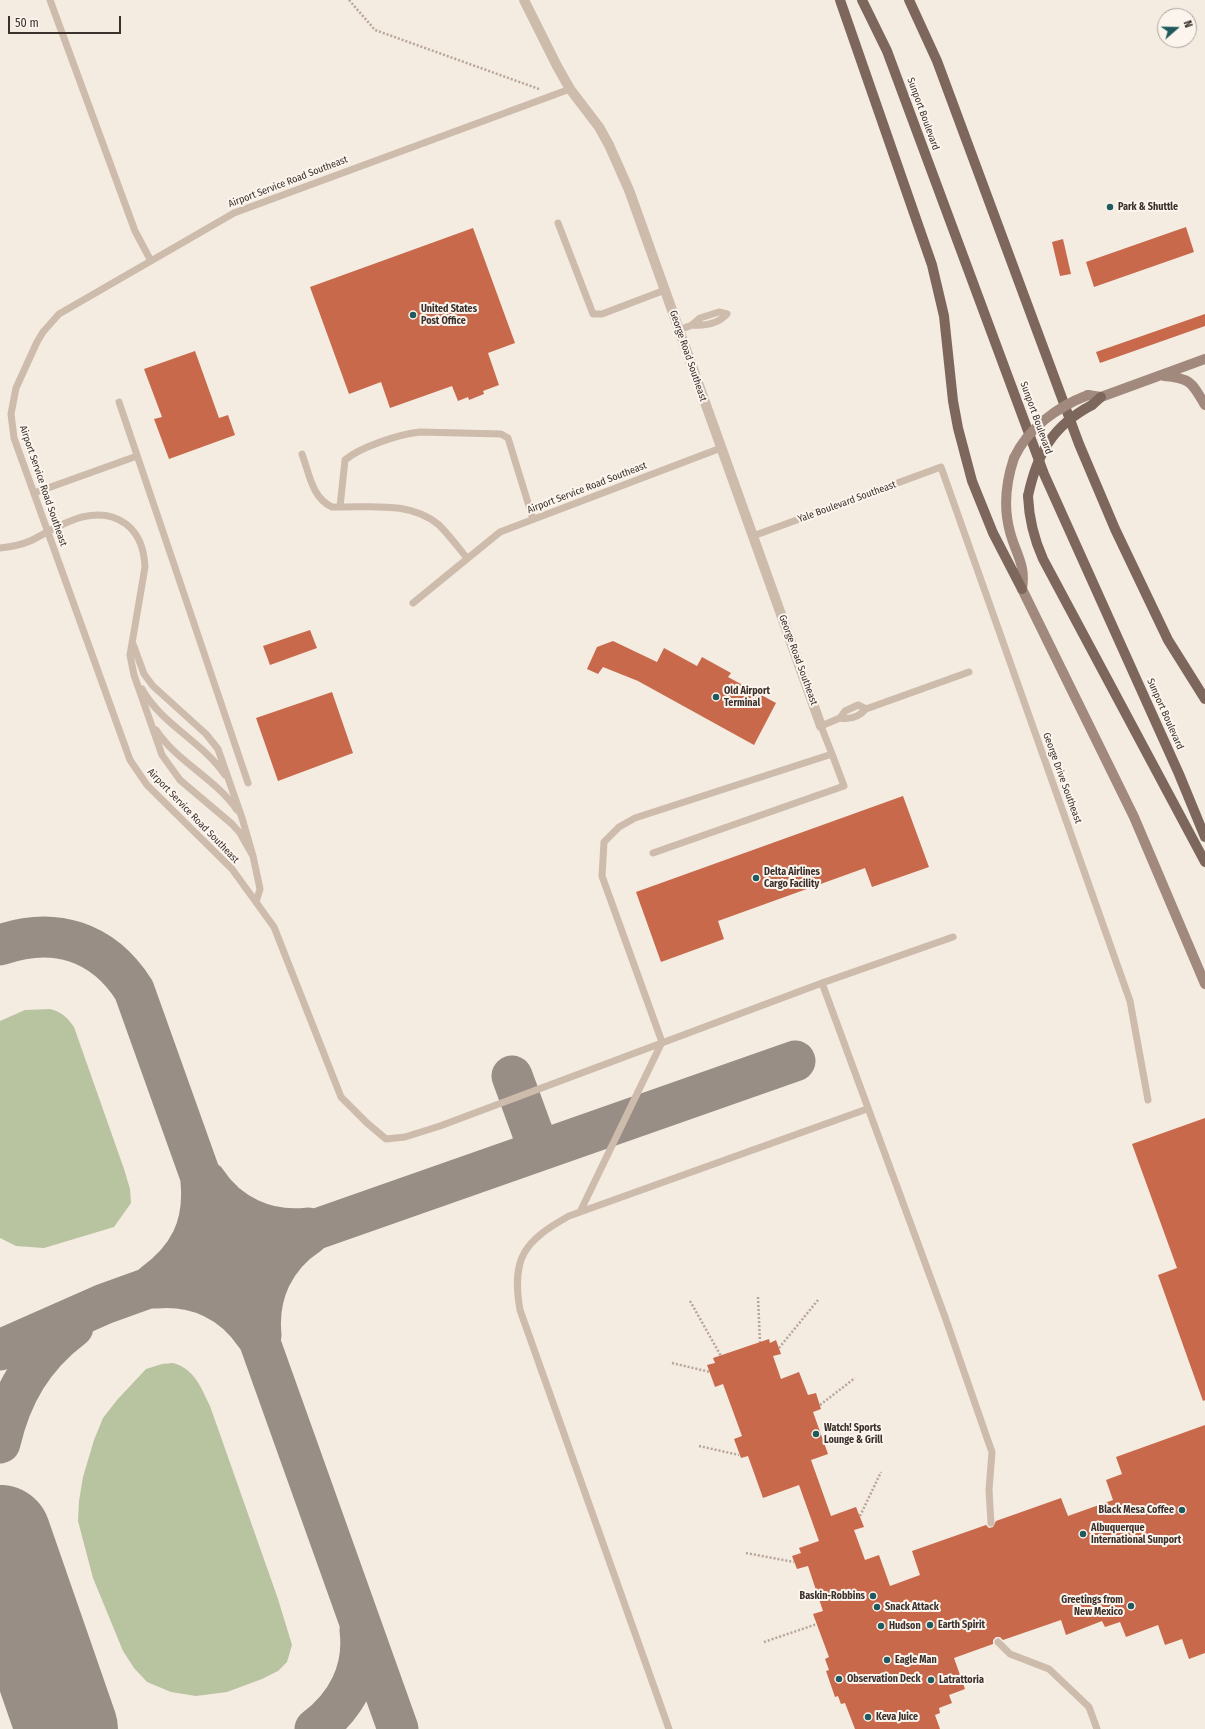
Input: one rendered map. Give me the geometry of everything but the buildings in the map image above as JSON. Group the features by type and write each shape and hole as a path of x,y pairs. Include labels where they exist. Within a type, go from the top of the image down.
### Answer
{"main road":[{"path":"840,0 932,265 944,316 953,401 958,428 972,481 993,533 1134,817 1203,979"},
{"name":"Sunport Boulevard","path":"862,0 887,51 1044,474 1205,837"},
{"path":"909,0 938,61 1079,444 1115,529 1168,640 1205,699"},
{"path":"1022,589 1024,575 1021,561 1009,530 1007,514 1008,478 1018,450 1037,426 1062,407 1101,397 1205,359"},
{"path":"1160,375 1180,377 1187,380 1196,389 1205,405"},
{"path":"1090,400 1069,419 1049,441 1035,468 1028,496 1032,530 1043,559 1205,862"}],"street":[{"name":"George Road Southeast","path":"524,0 570,89 598,127 619,166 821,726"}],"lane":[{"path":"50,0 135,231 151,261"},
{"name":"Airport Service Road Southeast","path":"570,89 252,205 224,218 60,314 43,332 16,388 11,414 14,438 125,746 137,772 147,785 232,869 274,927 341,1097 367,1123 386,1139 405,1138 822,983 953,937"},
{"path":"558,222 593,314 602,314 665,290"},
{"path":"679,330 692,325"},
{"path":"119,402 248,783"},
{"path":"340,507 345,460 354,453 407,433 501,434 508,438 533,519"},
{"name":"Airport Service Road Southeast","path":"413,603 500,532 721,448"},
{"path":"302,454 319,498 325,504 332,507 395,508 417,512 438,524 467,558"},
{"path":"34,493 137,456"},
{"name":"Yale Boulevard Southeast","path":"753,536 941,467"},
{"name":"George Drive Southeast","path":"941,467 1130,1001 1148,1100"},
{"path":"0,548 29,542 47,530 82,517 92,515 103,515 122,522 137,536 144,556 145,567 130,655 134,675 162,756 180,780 232,824 240,834 253,856"},
{"path":"132,638 136,654 144,674 153,686 206,734 218,749 242,818 253,856 260,889 256,902"},
{"path":"653,853 844,786 821,726 840,718 848,720 861,715 866,709 969,672"},
{"path":"134,675 144,693 155,708 203,751 223,772 229,781"},
{"path":"151,722 168,745 219,790 234,806 242,818"},
{"path":"580,1212 662,1042 602,876 604,842 619,827 635,818 832,754"},
{"path":"822,983 945,1317 992,1452 989,1490 991,1523"},
{"path":"669,1729 520,1310 517,1289 518,1267 521,1258 529,1246 548,1228 580,1212 868,1109"},
{"path":"998,1642 1010,1654 1049,1669 1089,1707 1097,1729"}],"path":[{"path":"349,0 375,30 554,95"},
{"path":"758,1297 760,1342"},
{"path":"779,1348 818,1300"},
{"path":"690,1301 721,1356"},
{"path":"672,1363 710,1372"},
{"path":"820,1405 855,1378"},
{"path":"699,1446 740,1455"},
{"path":"860,1516 881,1472"},
{"path":"746,1553 794,1562"},
{"path":"764,1642 817,1624"}],"green space":[{"path":"50,1009 64,1015 74,1027 124,1169 130,1189 131,1203 114,1227 44,1248 16,1246 0,1238 0,1021 25,1010"},
{"path":"173,1363 181,1366 192,1374 210,1406 278,1599 292,1645 287,1662 278,1671 262,1679 227,1692 196,1696 171,1692 147,1682 134,1668 123,1651 93,1578 78,1521 79,1501 83,1477 94,1440 103,1418 117,1400 146,1369 162,1364"}],"taxiway":[{"path":"0,945 20,939 39,937 58,938 76,942 92,949 108,960 122,973 134,990 398,1729"},
{"path":"0,1350 104,1304 795,1061"},
{"path":"512,1076 539,1150"},
{"path":"206,1181 225,1203 250,1219 278,1228 308,1228"},
{"path":"153,1284 166,1274 176,1263 192,1240 200,1213 202,1198 201,1182"},
{"path":"261,1335 260,1320 262,1305 270,1278 277,1265 286,1254 309,1234"},
{"path":"155,1288 170,1287 185,1289 212,1297 225,1304 236,1313 256,1336"},
{"path":"0,1443 10,1409 26,1378 46,1351 73,1327"},
{"path":"0,1509 3,1544"},
{"path":"315,1729 336,1709 345,1698 351,1686 360,1659 360,1630"}],"runway":[{"path":"0,1536 67,1729"}],"place":[{"name":"Park & Shuttle","path":"1110,207"},
{"name":"United States Post Office","path":"413,315"},
{"name":"Old Airport Terminal","path":"716,697"},
{"name":"Delta Airlines Cargo Facility","path":"756,878"},
{"name":"Watch! Sports Lounge & Grill","path":"816,1434"},
{"name":"Black Mesa Coffee","path":"1182,1510"},
{"name":"Albuquerque International Sunport","path":"1083,1534"},
{"name":"Baskin-Robbins","path":"873,1596"},
{"name":"Greetings from New Mexico","path":"1131,1606"},
{"name":"Snack Attack","path":"877,1607"},
{"name":"Earth Spirit","path":"930,1625"},
{"name":"Hudson","path":"881,1626"},
{"name":"Eagle Man","path":"887,1660"},
{"name":"Observation Deck","path":"839,1679"},
{"name":"Latrattoria","path":"931,1680"},
{"name":"Keva Juice","path":"868,1717"}]}
